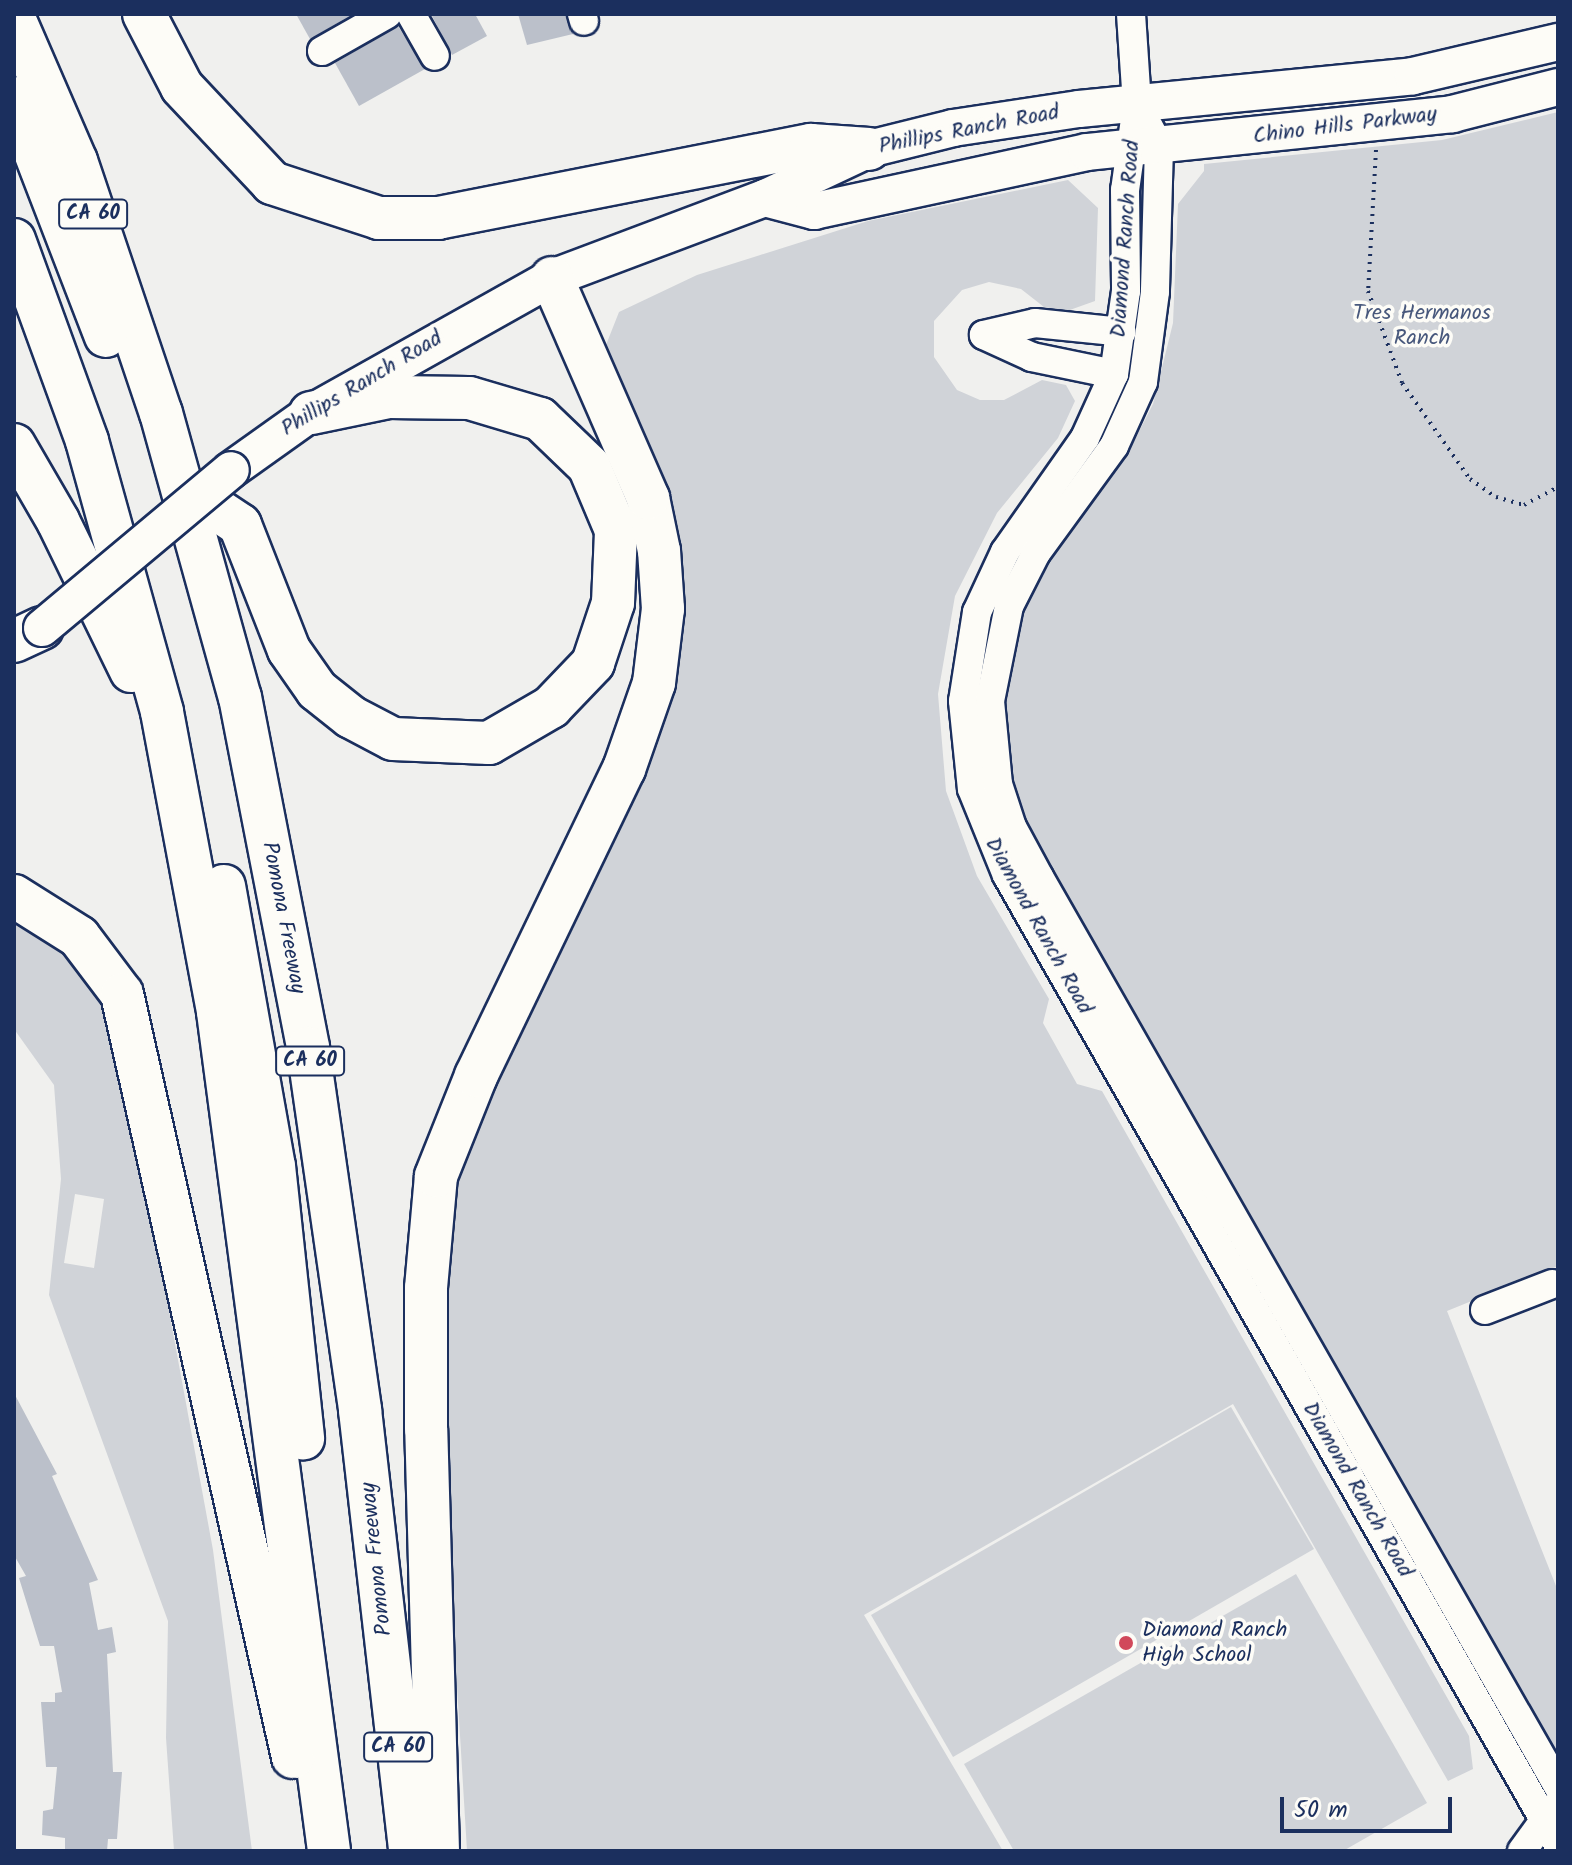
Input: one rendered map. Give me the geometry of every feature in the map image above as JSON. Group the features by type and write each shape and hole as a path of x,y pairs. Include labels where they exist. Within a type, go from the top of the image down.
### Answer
{"highway":[{"path":"144,14 182,87 272,183 379,218 438,218 811,145 869,149"},
{"name":"Pomona Freeway","path":"14,18 76,161 161,413 186,489 240,697 308,1048 360,1410 410,1851"},
{"path":"14,98 118,367 161,413"},
{"path":"14,240 87,441 169,750 218,1012 329,1851"},
{"path":"438,1851 426,1382 426,1288 436,1176 476,1076 624,769 654,683 663,609 659,551 648,498 552,278"},
{"path":"186,489 240,525 289,650 317,690 351,717 393,739 489,743 551,707 593,663 613,603 616,530 589,466 540,419 469,398 389,397 295,424"},
{"path":"14,445 58,521 169,750"},
{"path":"104,503 150,577 217,851 249,1015 274,1166 352,1851"},
{"path":"14,896 79,937 122,994 314,1851"},
{"path":"386,1642 369,1705 386,1851"}],"main road":[{"name":"Chino Hills Parkway","path":"1137,105 1413,76 1558,42"},
{"name":"Chino Hills Parkway","path":"1144,148 1452,114 1558,87"},
{"name":"Phillips Ranch Road","path":"14,658 28,634 295,424 552,278 765,198 869,149 953,128 1137,105"},
{"name":"Phillips Ranch Road","path":"765,198 814,211 1006,166 1144,148"}],"street":[{"path":"322,51 387,14"},
{"path":"411,14 435,56"},
{"name":"Diamond Ranch Road","path":"1131,14 1155,292 1143,382 1114,446 1036,553 1009,606 990,701 998,784 1019,842 1558,1786"},
{"name":"Diamond Ranch Road","path":"1144,148 1122,332 1114,374 1085,438 1005,552 977,612 963,701 967,763 977,806 1007,875 1550,1810 1558,1844"},
{"path":"1114,374 1032,357 984,335 1035,323 1122,332"},
{"path":"1485,1310 1552,1284"},
{"path":"1524,1848 1550,1810"}],"path":[{"path":"1377,123 1368,291 1402,383 1470,479 1496,497 1524,505 1558,487"}],"green space":[{"name":"Tres Hermanos Ranch","path":"1558,112 1558,1266 1447,1311 1558,1591 1558,1762 1037,847 1012,785 1004,698 1021,613 1038,576 1127,455 1153,404 1173,323 1178,204 1204,171 1204,164 1442,140"},
{"path":"1068,180 1098,208 1095,301 1067,311 1044,307 1021,289 989,282 962,290 934,321 934,357 957,390 980,400 1004,400 1042,380 1066,385 1075,401 1058,438 997,513 955,596 938,694 946,791 977,876 1049,999 1043,1023 1077,1084 1102,1091 1469,1736 1473,1769 1448,1781 1233,1404 864,1615 1003,1851 467,1851 437,1355 443,1227 461,1148 664,692 604,350 619,312 697,275 868,221"},
{"path":"14,918 63,947 91,974 117,1028 213,1550 252,1851 174,1851 166,1738 168,1621 49,1295 61,1179 54,1085 14,1029","holes":["75,1194 104,1199 94,1268 64,1263"]},
{"path":"1231,1407 1314,1549 953,1757 871,1615"},
{"path":"1296,1574 1427,1803 1343,1851 1014,1851 964,1764"}],"building":[{"path":"296,14 353,14 310,39"},
{"path":"431,14 475,14 487,36 452,55"},
{"path":"518,14 565,14 573,34 527,45"},
{"path":"398,26 425,69 359,106 335,63"},
{"path":"14,1393 57,1474 52,1476 98,1580 89,1583 98,1630 112,1627 116,1652 107,1654 113,1772 122,1772 117,1839 108,1839 107,1851 65,1851 65,1838 42,1835 43,1811 53,1809 57,1767 46,1767 41,1702 55,1702 55,1693 62,1692 54,1646 40,1646 19,1578 26,1576 14,1555"}],"place":[{"name":"Diamond Ranch High School","path":"1126,1643"}]}
